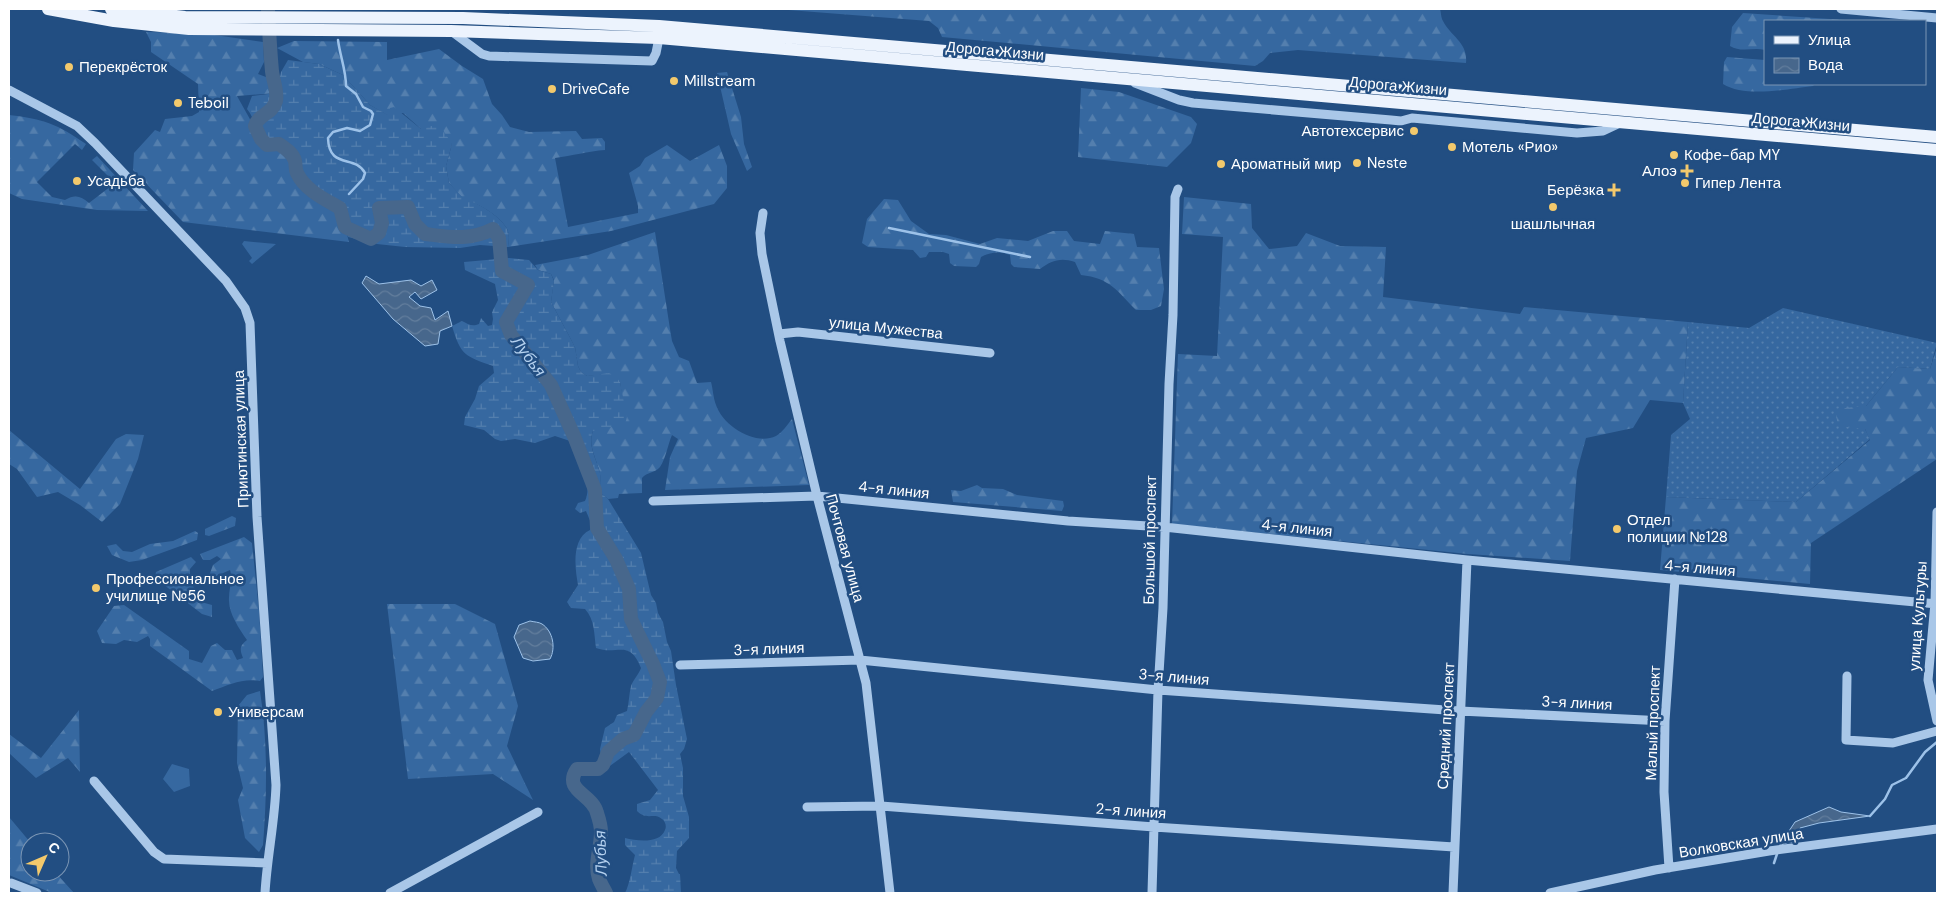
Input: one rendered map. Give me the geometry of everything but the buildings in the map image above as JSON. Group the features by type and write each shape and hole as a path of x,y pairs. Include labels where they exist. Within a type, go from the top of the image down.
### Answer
{"main road":[{"name":"Дорога Жизни","path":"48,9 152,26 286,25 659,38 1937,150"},
{"name":"Дорога Жизни","path":"111,9 250,25"},
{"name":"Дорога Жизни","path":"286,25 463,14 659,26 1937,137"}],"street":[{"path":"1842,9 1937,18"},
{"path":"451,31 482,54 489,56 578,60 652,61 659,38"},
{"path":"1123,78 1179,100 1193,103 1391,120 1412,118 1577,133 1603,131 1623,122"},
{"name":"Приютинская улица","path":"9,90 77,126 95,143 226,281 245,308 250,323 256,517 276,785 265,893"},
{"name":"Большой проспект","path":"1152,893 1168,384 1173,315 1175,198 1178,189"},
{"name":"Почтовая улица","path":"763,213 760,233 762,254 778,334 817,496 866,683 890,893"},
{"name":"улица Мужества","path":"778,334 798,332 990,353"},
{"name":"4-я линия","path":"653,501 817,496 1068,521 1164,527 1467,560 1936,603"},
{"name":"улица Культуры","path":"1937,512 1936,603 1928,680 1937,721"},
{"name":"Средний проспект","path":"1453,893 1467,560"},
{"name":"Малый проспект","path":"1669,868 1664,792 1666,721 1675,580"},
{"name":"3-я линия","path":"680,665 860,660 1158,690 1460,711 1666,721"},
{"path":"1847,676 1846,740 1893,743 1937,731"},
{"path":"94,781 154,852 164,859 267,863"},
{"name":"2-я линия","path":"807,807 881,806 1454,847"},
{"path":"390,893 538,812"},
{"name":"Волковская улица","path":"1550,893 1669,868 1769,851 1937,828"},
{"path":"11,883 37,893"}],"green space":[{"path":"776,9 1440,9 1446,27 1462,45 1466,56 1466,63 1298,50 1270,53 1255,66 942,37 938,28 929,21"},
{"path":"1743,13 1845,20 1764,20 1764,50 1743,50 1730,46 1732,27"},
{"path":"146,32 201,33 263,42 264,62 258,74 279,82 276,93 237,96 261,139 288,150 294,158 296,171 301,179 316,193 340,208 349,242 183,222 133,170 134,153 155,130 160,132 165,119 192,116 199,112 198,84 151,52 151,42"},
{"path":"294,41 387,42 387,60 439,49 483,79 492,104 510,127 529,132 576,131 582,139 602,138 605,142 605,150 555,158 568,227 638,213 638,206 629,173 640,166 645,158 667,145 690,161 719,145 727,166 727,188 714,204 611,231 508,247 508,232 503,223 482,207 465,201 449,183 446,166 452,144 421,129 403,113 389,116 370,105 343,75 319,64 303,62 277,48"},
{"path":"1727,57 1764,60 1764,85 1814,85 1779,90 1743,91 1723,84 1724,62"},
{"path":"288,60 319,64 343,75 370,105 388,115 390,108 394,107 421,129 439,124 452,144 446,166 449,183 465,200 482,207 503,223 508,232 508,247 480,245 460,248 405,247 377,244 348,237 340,208 316,194 300,179 294,158 288,151 279,144 267,145 263,141 247,109 252,96 276,93 281,72"},
{"path":"727,72 741,117 744,144 752,167 747,171 731,134 717,73"},
{"path":"1081,88 1119,92 1191,117 1197,124 1191,143 1167,167 1078,157"},
{"path":"9,115 32,118 58,127 86,144 82,150 75,144 37,182 52,197 65,200 78,197 89,203 115,183 92,160 97,156 148,211 97,210 22,199 9,193"},
{"path":"1184,197 1251,204 1252,228 1269,249 1297,246 1306,233 1340,246 1386,247 1383,297 1520,314 1524,307 1688,322 1683,403 1650,400 1633,428 1586,438 1577,471 1570,561 1468,554 1172,524 1178,354 1217,356 1223,237 1182,234"},
{"path":"884,199 898,200 911,221 929,234 946,235 980,244 997,238 1028,241 1053,231 1067,231 1074,241 1100,244 1105,231 1134,234 1137,247 1159,248 1164,289 1161,306 1151,310 1136,310 1118,291 1106,282 1081,275 1075,262 1056,261 1040,269 1014,267 1011,264 1010,255 995,253 981,257 976,267 954,266 950,263 949,254 943,252 929,252 926,257 920,258 913,250 868,247 862,243 867,219"},
{"path":"655,232 672,341 679,357 689,361 697,383 711,382 715,402 720,413 725,420 741,432 759,438 776,436 792,419 809,485 665,490 670,457 678,439 672,435 660,467 642,478 642,493 619,494 618,498 608,499 601,493 599,469 591,440 593,431 622,395 620,382 609,374 587,376 581,372 578,366 575,347 551,302 554,280 551,274 538,270 535,265 588,255"},
{"path":"244,241 276,244 252,264 249,261 252,258 242,244"},
{"path":"509,258 529,260 538,270 551,274 554,281 551,302 575,347 578,366 581,372 587,376 609,373 620,382 627,417 625,424 593,431 591,442 600,473 601,493 608,499 641,553 651,595 663,622 671,651 687,739 684,749 680,754 683,768 683,796 689,817 689,838 677,851 676,868 680,874 681,893 625,893 630,880 635,855 625,845 625,838 648,840 658,838 666,828 665,822 659,817 647,816 637,811 637,804 650,800 658,790 629,752 603,771 590,771 590,766 598,764 601,759 600,749 605,728 614,722 617,715 627,711 631,686 641,668 632,653 622,650 596,648 594,627 588,613 585,609 571,608 567,602 578,585 575,562 577,547 584,534 590,530 591,523 586,511 580,513 575,509 578,503 585,501 587,486 583,470 570,441 555,436 535,443 515,439 501,441 495,439 484,430 464,425 465,417 475,399 479,386 494,373 493,366 465,354 458,344 452,326 462,321 470,325 477,325 481,318 488,326 492,325 492,312 498,300 495,284 465,270 464,262"},
{"path":"1783,308 1937,343 1930,369 1898,367 1866,406 1865,429 1870,439 1796,502 1666,497 1671,435 1690,419 1683,403 1688,322 1749,328"},
{"path":"1937,347 1937,459 1811,543 1810,584 1660,570 1666,497 1796,502 1870,440 1865,429 1838,426 1835,409 1866,406 1898,367 1930,369"},
{"path":"9,430 80,489 116,439 126,434 144,435 138,459 120,504 102,522 80,505 58,492 37,497 17,469 9,464"},
{"path":"977,485 982,488 1003,489 1017,495 1063,501 1064,506 1062,511 953,502 951,490 961,491"},
{"path":"232,516 236,518 235,526 209,536 205,535 205,529"},
{"path":"195,531 198,533 197,540 142,560 129,562 112,555 107,546 116,544 123,551 132,552 150,544 173,541"},
{"path":"244,537 252,543 263,677 260,681 241,681 212,691 150,646 148,636 137,642 124,640 116,644 102,643 97,631 114,606 124,605 189,651 189,659 202,663 211,646 217,643 225,650 232,650 237,660 243,658 241,648 247,640 230,609 230,570 214,577 209,576 213,565 221,559 217,556 210,560 203,560 200,554"},
{"path":"191,557 196,562 190,569 190,576 186,581 192,584 201,602 212,605 212,617 202,614 155,578 156,572"},
{"path":"387,604 455,604 495,624 518,706 507,746 533,800 493,774 408,779"},
{"path":"260,691 266,749 266,787 263,845 259,852 245,838 238,800 243,788 237,763 238,706 247,695"},
{"path":"79,710 80,772 68,758 36,778 9,753 9,734 41,758"},
{"path":"172,764 189,769 190,786 174,792 163,779"},
{"path":"9,817 22,832 20,832 20,880 9,875"},
{"path":"26,882 64,882 74,893 52,893"}],"water":[{"path":"366,276 379,284 411,280 421,286 432,280 437,290 421,299 415,292 409,297 420,306 431,308 435,320 448,311 452,326 440,331 438,344 425,346 393,319 362,283"},
{"path":"530,621 541,623 549,631 553,645 550,659 533,661 523,658 514,637 519,625"},
{"path":"1829,807 1841,812 1870,816 1819,823 1800,828 1796,843 1789,842 1779,846 1795,822"}],"waterway":[{"name":"Лубья","path":"268,9 276,101 274,106 259,119 255,126 261,139 267,145 279,144 291,153 300,179 316,194 340,208 345,227 371,239 379,233 382,223 379,208 408,207 415,224 425,234 468,237 493,229 499,238 502,271 528,285 506,322 511,335 551,385 574,436 595,490 597,528 616,559 629,589 631,619 660,682 657,698 646,712 634,735 623,739 608,752 603,765 598,769 577,769 573,776 576,788 594,807 601,827 597,861 599,879 606,893"},
{"path":"338,40 346,86 356,94 363,107 373,114 370,125 360,131 347,128 333,132 328,138 329,148 333,154 338,158 361,167 365,173 363,179 349,194"},
{"path":"889,228 1030,257"},
{"path":"1870,816 1885,799 1892,785 1906,778 1925,752 1937,742"},
{"path":"1774,863 1777,854"}],"place":[{"name":"Перекрёсток","path":"69,67"},
{"name":"Millstream","path":"674,81"},
{"name":"DriveCafe","path":"552,89"},
{"name":"Teboil","path":"178,103"},
{"name":"Автотехсервис","path":"1414,131"},
{"name":"Мотель «Рио»","path":"1452,147"},
{"name":"Кофе-бар MY","path":"1674,155"},
{"name":"Neste","path":"1357,163"},
{"name":"Ароматный мир","path":"1221,164"},
{"name":"Алоэ","path":"1687,171"},
{"name":"Усадьба","path":"77,181"},
{"name":"Гипер Лента","path":"1685,183"},
{"name":"Берёзка","path":"1614,190"},
{"name":"шашлычная","path":"1553,207"},
{"name":"Отдел полиции №128","path":"1617,529"},
{"name":"Профессиональное училище №56","path":"96,588"},
{"name":"Универсам","path":"218,712"}]}
